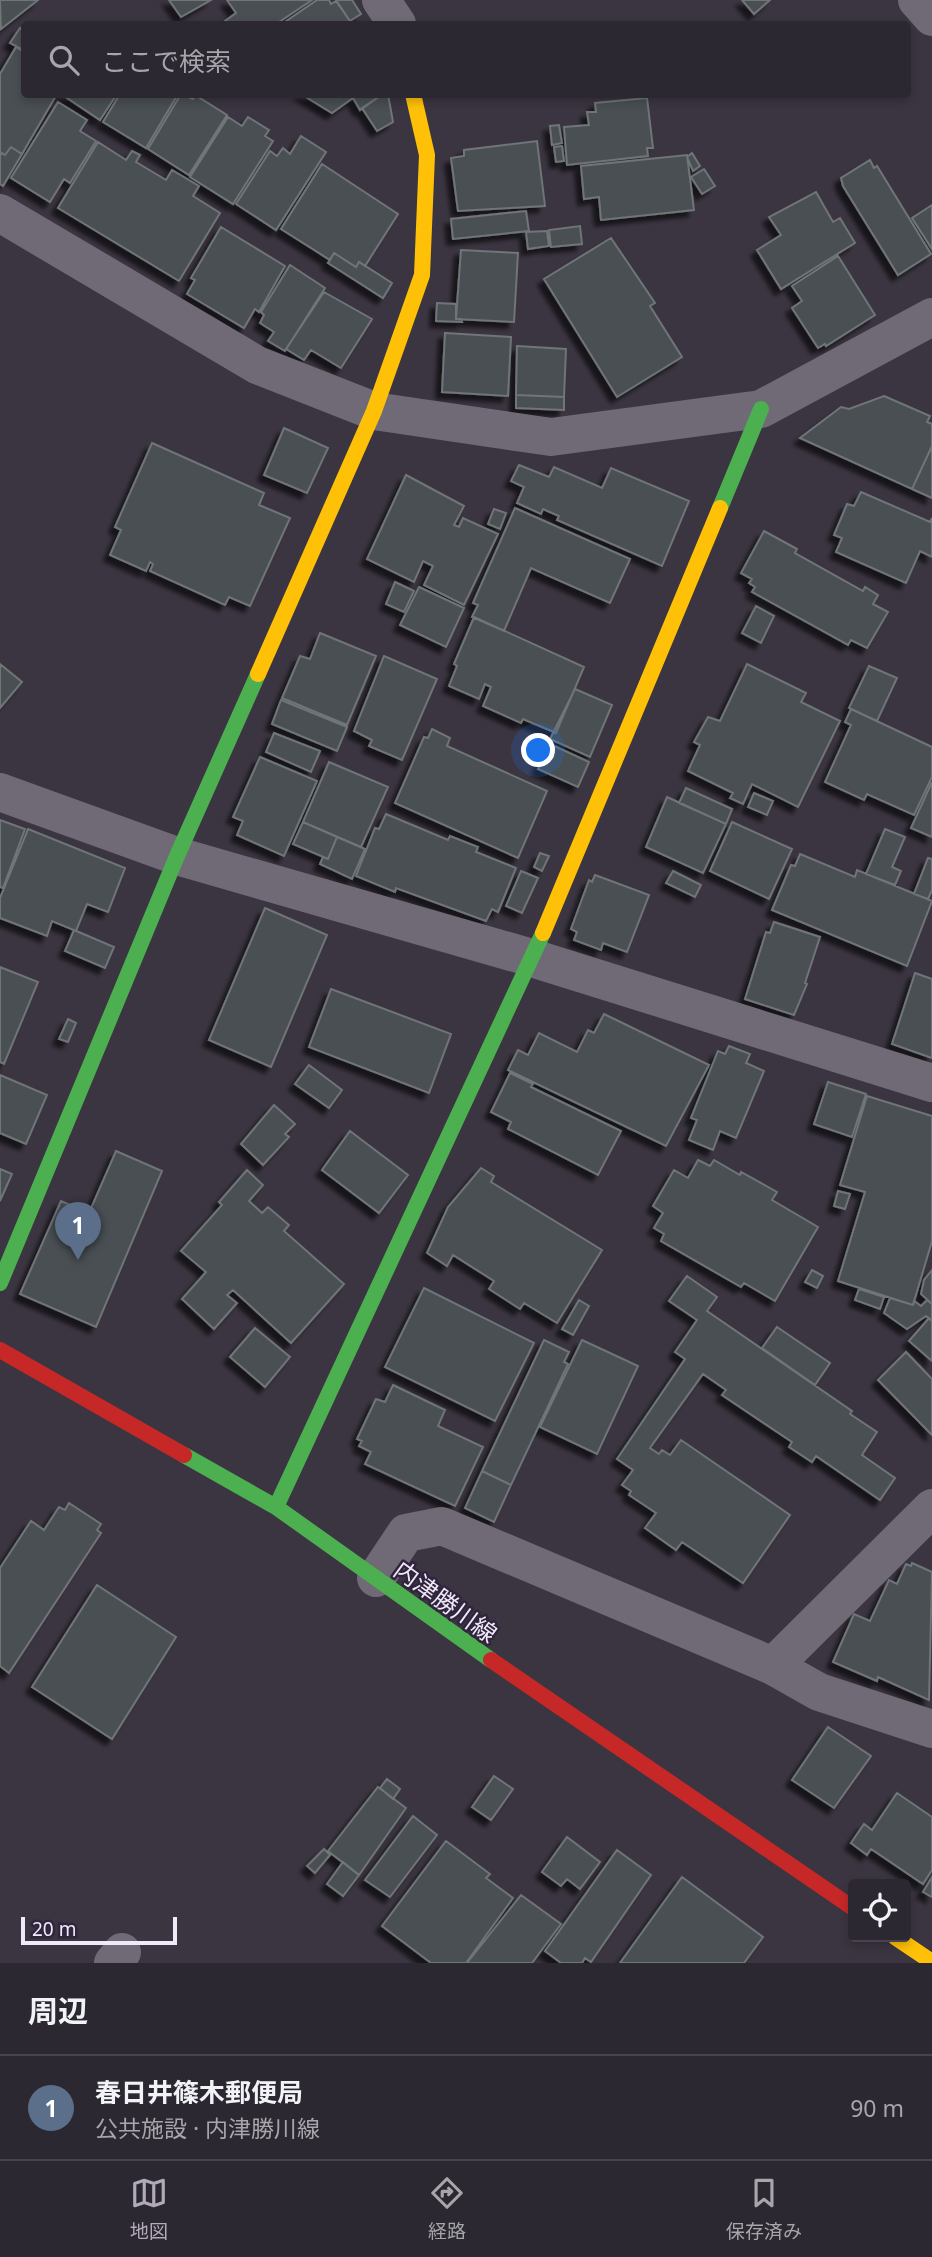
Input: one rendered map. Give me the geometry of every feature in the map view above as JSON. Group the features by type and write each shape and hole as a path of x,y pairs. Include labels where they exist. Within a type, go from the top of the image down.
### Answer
{"street":[{"path":"381,0 395,21"},
{"path":"917,0 932,17"},
{"path":"0,1283 177,856 374,411 422,275 427,155 414,98"},
{"path":"0,213 257,365 374,411 551,437 761,409 932,317"},
{"path":"276,1507 532,958 761,409"},
{"path":"0,792 177,856 532,958 932,1083"},
{"name":"内津勝川線","path":"0,1350 276,1507 848,1905"},
{"path":"773,1666 932,1508"},
{"path":"376,1578 406,1533 442,1526 773,1666 819,1692 932,1729"},
{"path":"902,1942 932,1962"}],"building":[{"path":"0,0 38,0 1,29"},
{"path":"169,0 211,0 181,17"},
{"path":"227,0 312,0 280,21 225,21 236,13"},
{"path":"317,0 329,0 331,4 336,1 350,21 286,21"},
{"path":"336,0 352,0 361,14 350,21"},
{"path":"742,0 770,0 754,14"},
{"path":"20,28 21,49 10,43"},
{"path":"16,47 21,50 21,98 55,98 22,154 11,147 5,155 2,153 0,156 0,74"},
{"path":"67,98 114,98 100,120"},
{"path":"118,98 176,98 146,148 103,122"},
{"path":"179,98 200,98 227,115 189,175 148,149"},
{"path":"308,98 353,98 332,113"},
{"path":"353,98 377,98 360,110"},
{"path":"377,98 389,98 393,122 377,131 362,108"},
{"path":"647,98 653,148 647,148 648,156 567,165 564,127 589,125 587,112 596,112 595,103"},
{"path":"58,102 87,120 80,131 96,141 70,183 64,179 50,202 11,178"},
{"path":"228,117 242,126 248,117 269,130 265,136 273,141 233,204 190,177"},
{"path":"559,125 562,143 552,145 550,126"},
{"path":"301,136 326,152 276,230 236,204 270,151 277,156 283,148 290,154"},
{"path":"537,141 545,206 458,211 451,158 464,156 464,150"},
{"path":"98,142 126,160 132,151 140,155 136,162 166,180 172,170 199,186 193,196 220,213 179,281 58,208"},
{"path":"562,146 564,161 556,162 554,147"},
{"path":"11,147 22,154 3,186 0,184 0,156 2,153 5,155"},
{"path":"692,153 700,166 693,171 687,157"},
{"path":"687,155 694,210 601,220 599,197 584,199 581,166"},
{"path":"870,160 874,168 877,166 931,254 898,275 843,186 841,178"},
{"path":"322,164 398,214 365,266 359,262 356,267 334,253 330,260 281,229"},
{"path":"704,169 715,186 702,194 691,177"},
{"path":"816,192 833,222 840,218 855,243 781,289 757,250 781,235 769,217"},
{"path":"932,205 932,249 912,218"},
{"path":"526,211 529,231 453,239 451,219"},
{"path":"580,226 582,244 551,247 549,230"},
{"path":"221,227 285,266 259,312 255,309 244,328 187,294 195,280 191,278"},
{"path":"547,231 549,246 528,249 526,232"},
{"path":"611,238 655,303 650,306 682,357 617,397 544,279"},
{"path":"461,250 518,253 514,322 456,319"},
{"path":"334,253 356,267 359,262 392,283 383,298 328,263"},
{"path":"838,256 875,315 826,346 825,344 818,348 792,308 802,301 792,286"},
{"path":"290,265 325,288 285,351 268,341 274,332 260,323 264,315 261,312"},
{"path":"324,292 372,319 341,368 311,350 304,360 286,349"},
{"path":"437,303 456,304 456,319 461,319 462,322 436,321"},
{"path":"445,333 511,337 508,396 442,392"},
{"path":"517,346 566,349 564,397 516,395"},
{"path":"516,395 564,397 564,410 516,408"},
{"path":"884,396 930,416 927,422 932,424 932,446 912,489 800,438 841,407 849,409"},
{"path":"284,428 328,448 307,493 264,475"},
{"path":"152,443 264,493 259,505 290,518 250,606 229,597 225,605 150,571 153,564 150,562 146,571 110,555 121,530 115,527"},
{"path":"932,446 932,498 912,489"},
{"path":"519,465 549,477 554,467 602,488 611,468 689,501 662,566 557,520 559,516 543,509 541,514 517,503 524,487 511,481"},
{"path":"406,475 464,506 454,525 459,527 463,518 498,534 464,605 424,585 433,566 423,561 414,582 367,559"},
{"path":"861,492 930,522 932,518 932,557 920,551 906,583 836,552 842,538 834,535 847,504 854,506"},
{"path":"515,508 630,559 610,603 531,568 504,631 472,617 478,605 473,603"},
{"path":"494,509 506,513 500,529 488,524"},
{"path":"764,531 797,549 795,553 863,591 865,587 878,595 873,604 888,612 867,648 851,640 848,645 752,592 755,587 749,583 752,579 741,573"},
{"path":"395,582 414,591 404,612 386,604"},
{"path":"419,587 464,608 446,647 400,625"},
{"path":"756,606 774,616 761,643 742,633"},
{"path":"474,617 584,667 556,733 523,719 521,723 483,706 491,687 485,684 479,699 449,686 457,666 454,664"},
{"path":"320,633 376,656 347,725 282,698 300,656 310,659"},
{"path":"384,656 437,679 402,760 369,746 372,740 354,731"},
{"path":"0,664 22,682 0,708"},
{"path":"747,664 806,693 801,702 840,721 798,807 752,784 743,804 730,798 733,793 688,771 700,745 694,742 708,717 720,721"},
{"path":"869,666 897,678 877,721 849,708"},
{"path":"575,689 612,705 590,757 550,739"},
{"path":"281,700 347,727 337,751 272,724"},
{"path":"851,709 932,747 932,777 914,815 867,794 864,800 825,782 851,725 845,722"},
{"path":"432,729 450,738 447,746 547,791 518,858 395,803 424,737 428,738"},
{"path":"274,733 320,751 311,772 266,752"},
{"path":"550,744 589,762 578,787 538,769"},
{"path":"260,757 317,781 284,856 237,835 243,821 233,817"},
{"path":"329,762 388,787 361,847 303,822"},
{"path":"932,782 932,837 911,828"},
{"path":"686,788 732,809 726,824 679,803"},
{"path":"754,793 773,801 767,815 748,807"},
{"path":"667,797 726,824 703,873 646,847"},
{"path":"386,814 448,840 450,836 478,847 476,852 516,868 498,912 492,909 486,921 396,888 395,892 356,876 375,828 379,829"},
{"path":"0,820 25,829 3,888 0,887"},
{"path":"303,822 337,837 328,859 293,844"},
{"path":"732,822 792,849 769,899 710,871"},
{"path":"28,829 125,868 108,912 87,904 76,931 52,921 47,936 0,918 0,898"},
{"path":"885,829 905,837 892,867 901,871 895,885 866,874"},
{"path":"337,837 365,849 352,879 320,864 323,857 328,859"},
{"path":"540,853 549,856 542,871 534,867"},
{"path":"800,854 855,877 857,870 932,901 907,966 772,910 791,865 795,866"},
{"path":"928,858 932,859 932,890 928,899 914,894"},
{"path":"521,871 538,878 522,913 506,906"},
{"path":"673,871 701,885 695,897 666,883"},
{"path":"595,875 649,895 627,952 603,943 601,950 574,940 577,932 571,929 589,880 592,882"},
{"path":"265,908 327,935 271,1067 209,1040"},
{"path":"774,922 820,937 805,983 807,984 794,1015 745,999 766,932 770,933"},
{"path":"74,930 114,947 105,968 65,951"},
{"path":"0,967 38,982 4,1064 0,1062"},
{"path":"915,973 932,979 932,1058 892,1044"},
{"path":"331,989 451,1034 429,1093 309,1047"},
{"path":"604,1014 709,1065 666,1146 508,1070 518,1050 528,1055 539,1033 577,1052 588,1030 594,1033"},
{"path":"68,1019 76,1023 68,1042 59,1039"},
{"path":"729,1046 750,1054 746,1063 764,1071 736,1138 720,1131 713,1150 689,1140 697,1120 691,1118 718,1051 725,1054"},
{"path":"309,1065 342,1090 329,1108 295,1084"},
{"path":"510,1073 533,1084 531,1087 621,1131 598,1175 508,1129 511,1122 491,1112"},
{"path":"0,1075 47,1095 26,1144 0,1133"},
{"path":"828,1082 866,1094 852,1137 814,1124"},
{"path":"867,1096 932,1116 932,1241 913,1305 838,1281 865,1192 840,1185"},
{"path":"274,1105 295,1124 285,1134 289,1137 263,1165 241,1144"},
{"path":"350,1131 408,1175 379,1213 322,1170"},
{"path":"116,1151 162,1171 96,1327 20,1294 61,1201 89,1213"},
{"path":"698,1160 710,1166 714,1160 777,1192 772,1200 818,1227 775,1301 744,1283 741,1287 661,1241 664,1234 654,1228 663,1213 653,1206 674,1170 688,1178"},
{"path":"481,1168 494,1176 491,1182 602,1250 557,1323 524,1303 520,1309 489,1289 494,1281 453,1255 447,1266 427,1253 448,1207"},
{"path":"0,1169 12,1174 0,1201"},
{"path":"247,1170 263,1185 249,1201 262,1213 268,1207 289,1225 284,1231 344,1284 291,1343 233,1290 227,1295 237,1303 214,1329 182,1299 206,1272 181,1251 222,1205 219,1202"},
{"path":"838,1191 850,1194 845,1209 834,1206"},
{"path":"812,1270 823,1276 817,1288 805,1282"},
{"path":"932,1270 932,1304 921,1294 924,1280"},
{"path":"687,1276 717,1297 707,1311 852,1411 850,1414 877,1432 862,1455 895,1478 880,1500 816,1456 812,1462 789,1447 792,1442 722,1395 726,1390 703,1374 650,1448 659,1454 662,1450 670,1455 681,1440 790,1515 743,1583 682,1542 676,1550 645,1528 656,1513 629,1495 631,1491 622,1485 633,1470 617,1459 685,1359 675,1352 697,1320 669,1301"},
{"path":"424,1288 534,1343 495,1421 385,1367"},
{"path":"859,1289 884,1297 880,1309 855,1300"},
{"path":"890,1298 913,1305 914,1301 921,1306 927,1300 932,1304 932,1321 926,1316 907,1329 884,1313"},
{"path":"579,1300 589,1306 573,1335 562,1329"},
{"path":"929,1318 932,1321 932,1361 909,1341"},
{"path":"777,1327 830,1363 815,1385 762,1348"},
{"path":"255,1328 290,1357 265,1387 230,1357"},
{"path":"544,1340 569,1352 564,1362 568,1364 511,1485 482,1471"},
{"path":"582,1340 638,1366 597,1454 540,1427"},
{"path":"906,1352 932,1379 932,1435 878,1380"},
{"path":"393,1385 445,1410 438,1426 483,1447 455,1506 365,1464 371,1452 359,1446 362,1441 357,1439 376,1399 385,1402"},
{"path":"482,1471 511,1485 494,1522 465,1508"},
{"path":"69,1503 101,1524 97,1530 101,1533 9,1673 0,1666 0,1568 31,1521 44,1530 59,1507 65,1510"},
{"path":"912,1563 932,1572 929,1700 878,1677 877,1681 833,1662 854,1614 870,1621 889,1580 897,1584 906,1564 911,1566"},
{"path":"97,1585 176,1637 112,1739 32,1687"},
{"path":"828,1727 871,1756 834,1808 792,1780"},
{"path":"494,1776 513,1789 491,1820 472,1807"},
{"path":"387,1779 400,1789 393,1799 380,1788"},
{"path":"378,1787 406,1808 359,1875 328,1851"},
{"path":"897,1793 932,1817 932,1870 923,1884 871,1849 867,1855 851,1843 864,1824 872,1830"},
{"path":"413,1816 437,1835 390,1897 365,1880"},
{"path":"567,1837 600,1862 580,1889 567,1879 561,1886 542,1872"},
{"path":"446,1841 490,1874 486,1878 513,1898 466,1963 431,1963 382,1926"},
{"path":"324,1849 330,1855 315,1873 307,1866"},
{"path":"617,1850 651,1875 591,1962 585,1958 582,1963 561,1963 545,1951"},
{"path":"343,1862 359,1875 343,1896 327,1884"},
{"path":"682,1877 763,1937 744,1963 620,1963"},
{"path":"932,1877 932,1897 923,1892"},
{"path":"521,1895 561,1924 532,1963 467,1963"}],"traffic: fast":[{"path":"720,508 761,409"},
{"path":"0,1283 177,856 258,674"},
{"path":"276,1507 543,933"},
{"path":"184,1455 276,1507 491,1660"}],"traffic: slow":[{"path":"258,674 374,411 422,275 427,155 414,98"},
{"path":"543,933 720,508"},
{"path":"902,1942 932,1962"}],"traffic: jam":[{"path":"0,1350 184,1455"},
{"path":"491,1660 848,1905"}],"place":[{"name":"春日井篠木郵便局","path":"78,1260"}]}
